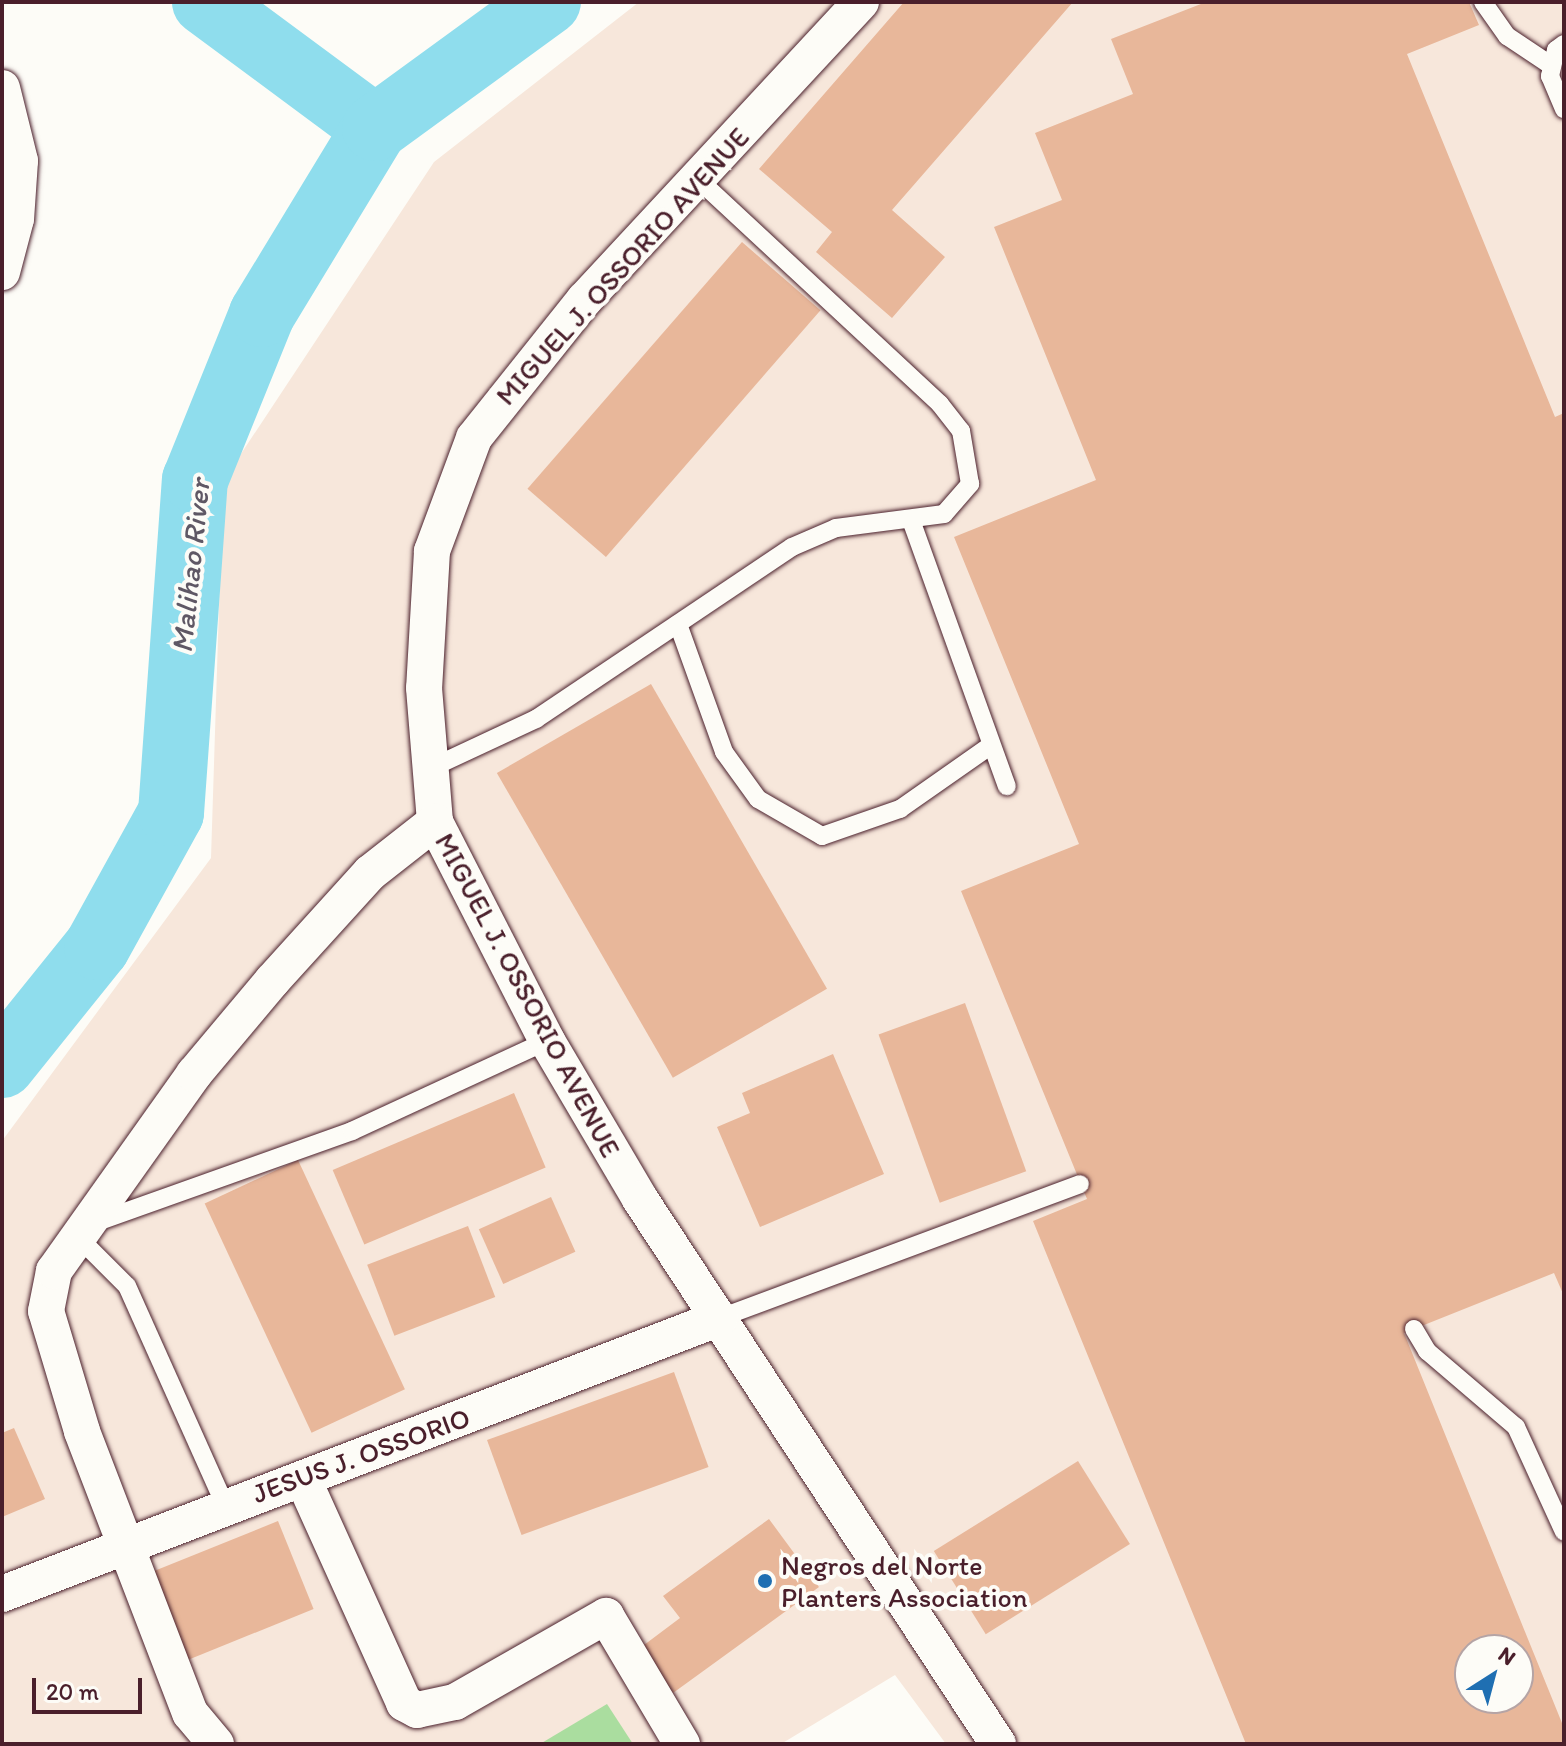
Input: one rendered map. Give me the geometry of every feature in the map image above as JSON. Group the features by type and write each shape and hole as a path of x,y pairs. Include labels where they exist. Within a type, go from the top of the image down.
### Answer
{"street":[{"name":"MIGUEL J. OSSORIO AVENUE","path":"861,2 526,365 474,438 448,492 432,551 424,688 433,767 435,822 547,1041 720,1318 998,1744"},
{"path":"2,88 20,161 2,272"},
{"path":"216,1744 190,1713 122,1543 46,1311 54,1271 87,1231 194,1074 272,981 370,873 435,822"},
{"name":"JESUS J. OSSORIO","path":"2,1594 122,1543 303,1479 720,1318"},
{"path":"303,1479 404,1703 417,1710 455,1702 606,1616 682,1744"}],"lane":[{"path":"1483,2 1507,36 1552,66 1564,109"},
{"path":"1552,66 1564,44"},
{"path":"433,767 536,719 792,547 836,528 944,514 970,484 961,431 698,179"},
{"path":"911,520 990,746 1007,786"},
{"path":"678,624 724,752 758,799 822,836 848,833 900,809 990,746"},
{"path":"225,1505 127,1286 87,1231 352,1131 547,1041"},
{"path":"720,1318 1080,1184"},
{"path":"1414,1329 1427,1351 1516,1427 1564,1532"}],"shaded area":[{"path":"639,2 1564,2 1564,1744 946,1744 895,1675 781,1744 2,1744 2,1141 211,858 223,481 434,162"}],"green space":[{"path":"607,1704 633,1744 540,1744"}],"building":[{"path":"904,2 1073,2 892,210 945,257 892,318 816,252 832,232 759,169"},
{"path":"1206,2 1469,2 1479,25 1407,54 1555,417 1564,413 1564,1296 1554,1273 1404,1333 1526,1634 1454,1634 1454,1714 1534,1714 1534,1654 1564,1728 1564,1744 1246,1744 1033,1221 1087,1199 961,891 1079,844 954,537 1096,480 994,227 1062,200 1035,133 1133,94 1111,39"},
{"path":"742,242 820,310 606,557 527,489"},
{"path":"651,684 827,989 673,1078 497,773"},
{"path":"965,1003 1026,1171 940,1203 879,1034"},
{"path":"833,1054 884,1174 760,1227 717,1127 750,1113 742,1093"},
{"path":"514,1093 546,1168 364,1245 333,1170"},
{"path":"298,1160 405,1389 312,1433 205,1204"},
{"path":"551,1197 575,1252 503,1284 479,1229"},
{"path":"468,1226 495,1297 394,1336 367,1265"},
{"path":"674,1372 709,1467 522,1535 487,1440"},
{"path":"14,1428 45,1499 2,1517 2,1433"},
{"path":"1078,1461 1130,1544 986,1634 934,1551"},
{"path":"769,1519 819,1587 673,1693 640,1648 680,1618 663,1596"},
{"path":"278,1521 314,1609 177,1664 142,1576"}],"waterway":[{"path":"205,2 375,128"},
{"name":"Malihao River","path":"2,1065 97,947 171,813 195,480 262,314 375,128 548,2"}],"place":[{"name":"Negros del Norte Planters Association","path":"765,1581"}]}
